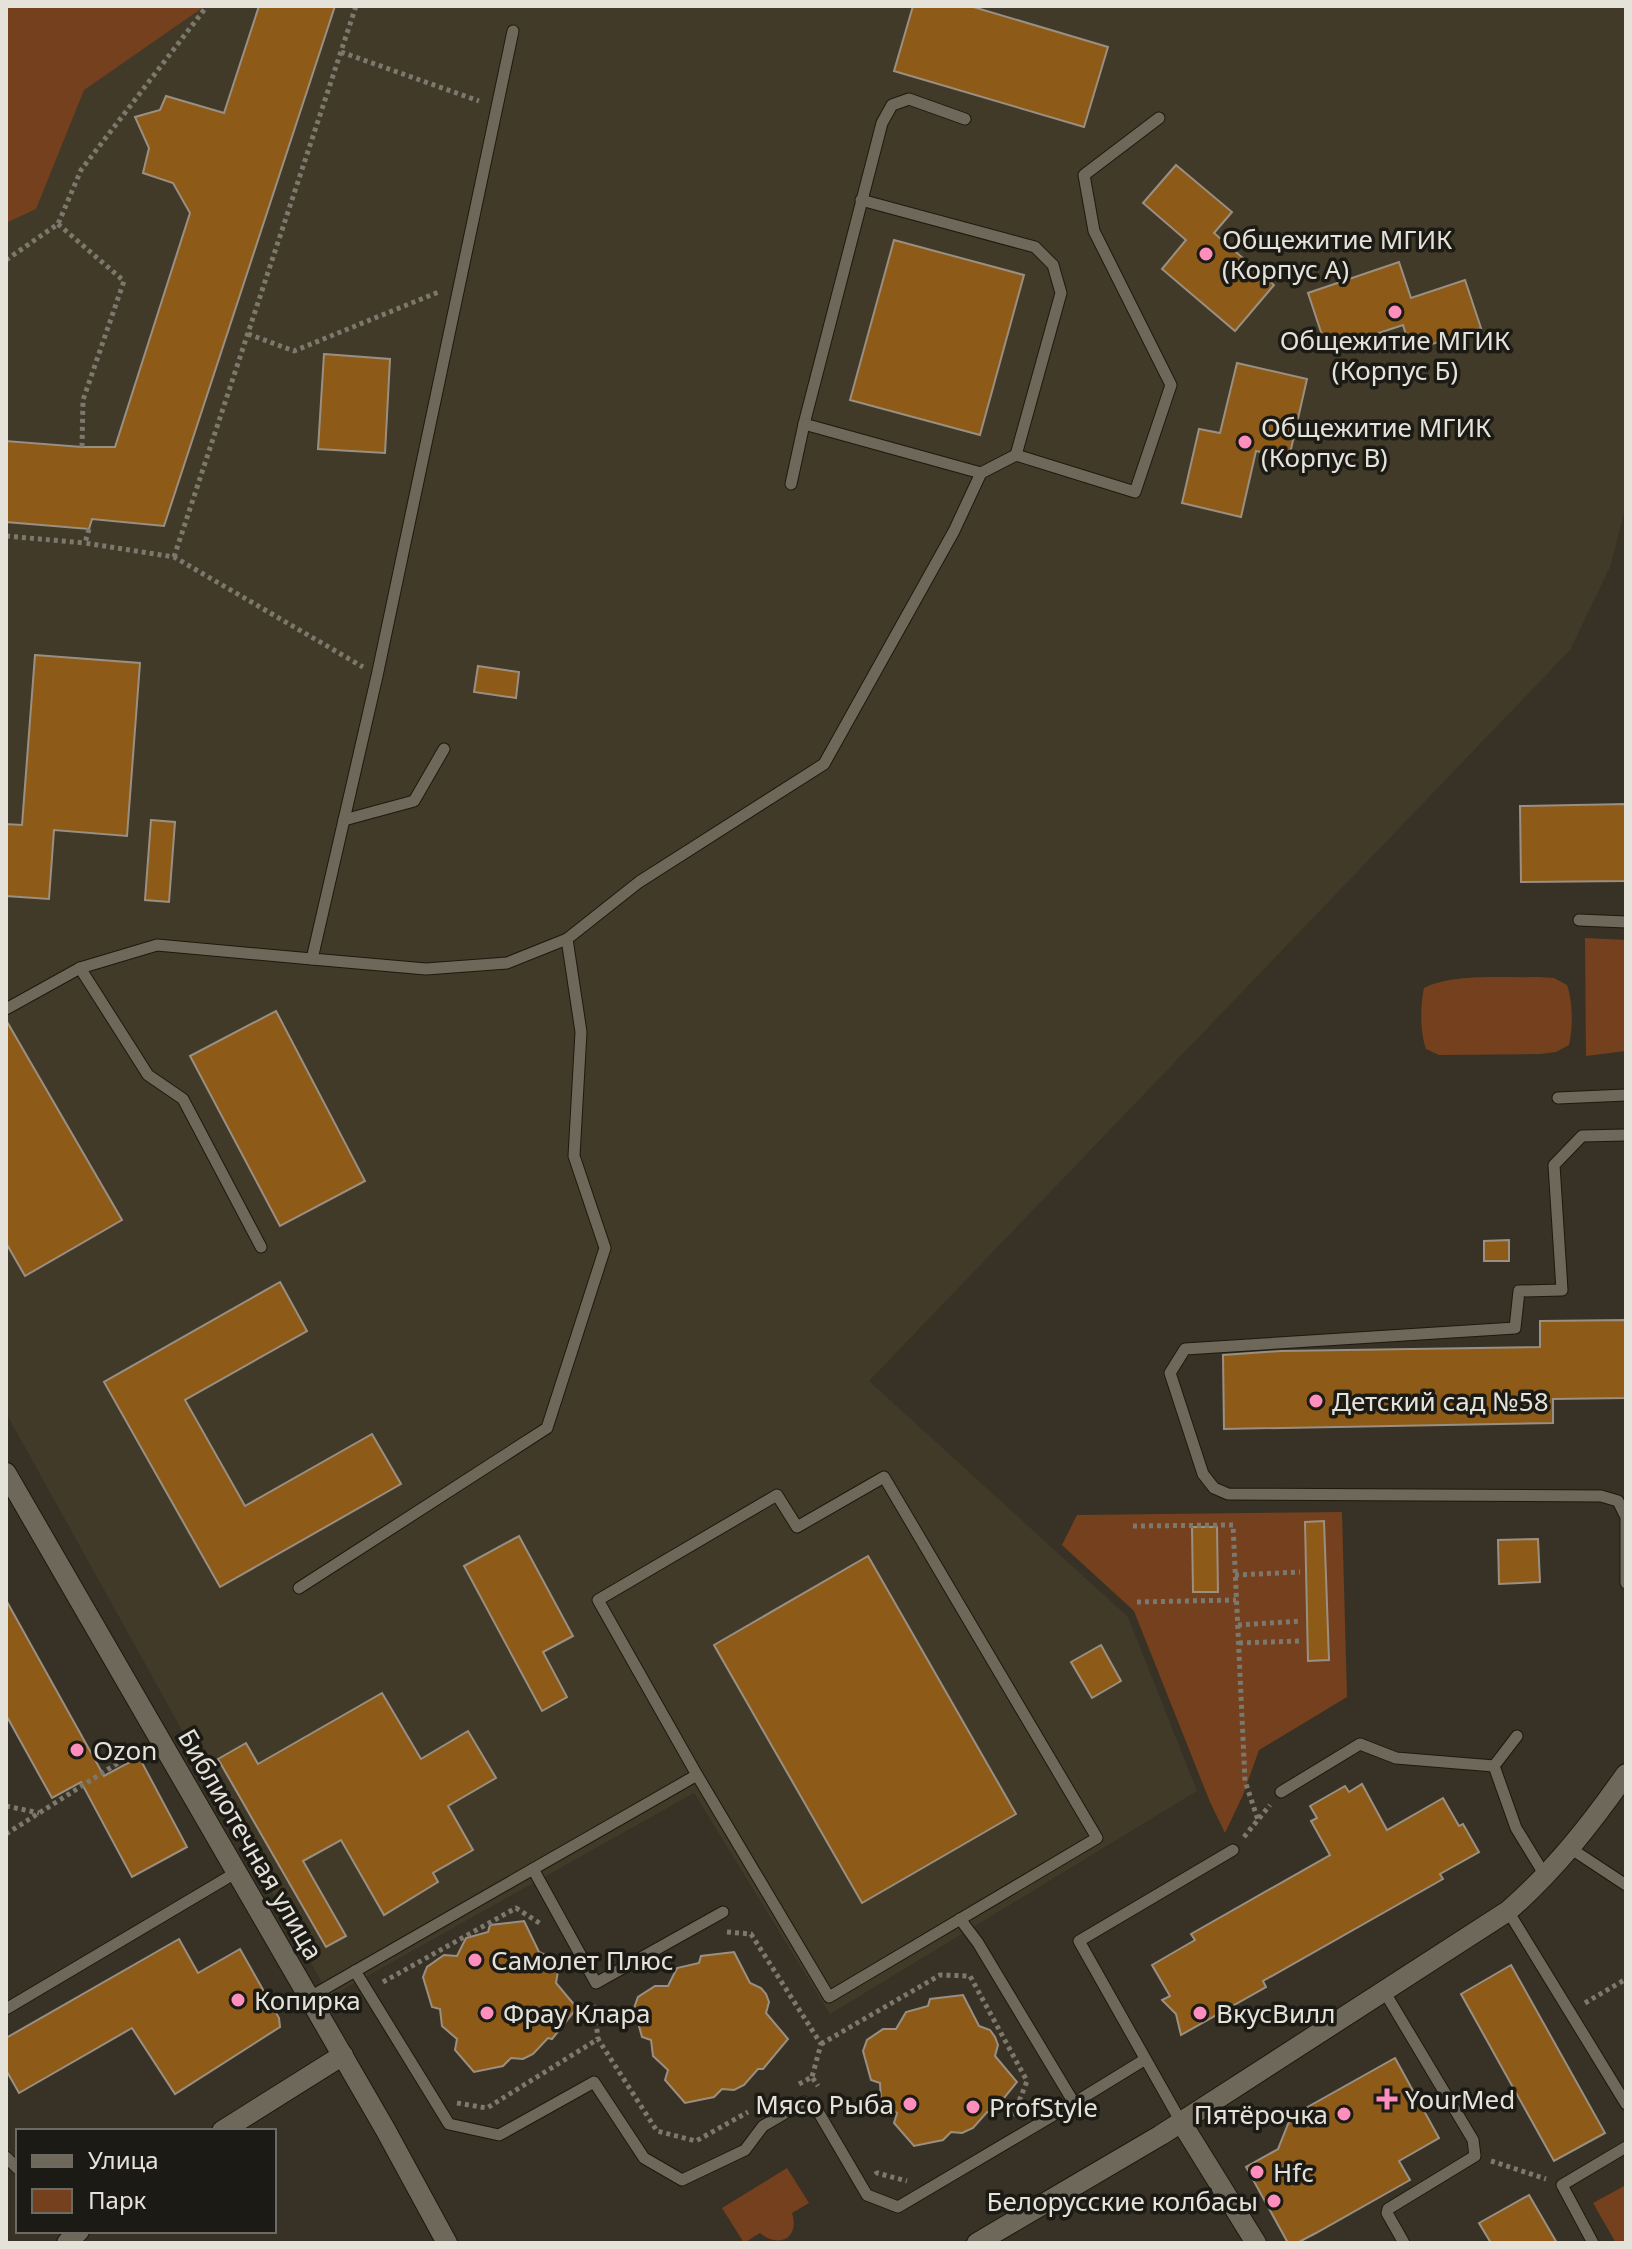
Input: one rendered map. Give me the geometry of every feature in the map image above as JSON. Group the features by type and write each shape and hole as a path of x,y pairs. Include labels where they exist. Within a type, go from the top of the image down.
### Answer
{"street":[{"name":"Библиотечная улица","path":"6,1473 310,1997 447,2243"},
{"path":"977,2243 1181,2122 1508,1911 1546,1877 1626,1774"},
{"path":"225,2129 343,2055"},
{"path":"1181,2122 1256,2243"}],"lane":[{"path":"312,959 377,676 513,31"},
{"path":"791,484 882,123 892,105 909,99 965,119"},
{"path":"6,1009 80,968 157,945 426,969 507,963 567,939 639,882 824,764 954,531 981,473 1016,455 1135,492 1171,385 1094,231 1084,175 1159,118"},
{"path":"861,200 1035,247 1053,265 1061,293 1016,455"},
{"path":"804,424 981,473"},
{"path":"344,820 414,801 444,749"},
{"path":"1579,920 1626,922"},
{"path":"299,1588 547,1428 605,1248 574,1156 581,1032 567,939"},
{"path":"80,968 148,1075 183,1099 261,1247"},
{"path":"1558,1098 1626,1095"},
{"path":"1626,1135 1582,1136 1554,1165 1562,1290 1519,1291 1515,1328 1185,1349 1170,1373 1203,1474 1214,1488 1228,1494 1601,1496 1618,1501 1626,1517 1626,1583"},
{"path":"884,1477 1097,1838 829,1997 697,1775 598,1600 777,1495 797,1527 884,1477"},
{"path":"1494,1766 1517,1736"},
{"path":"1281,1792 1360,1744 1396,1758 1494,1766"},
{"path":"1494,1766 1516,1828 1546,1877"},
{"path":"310,1997 697,1775"},
{"path":"1570,1848 1626,1885"},
{"path":"1181,2122 1079,1941 1233,1850"},
{"path":"533,1869 596,1983 723,1912"},
{"path":"6,2009 237,1872"},
{"path":"1508,1911 1626,2104"},
{"path":"960,1919 978,1943 1074,2103"},
{"path":"355,1971 449,2124 499,2135 594,2082 644,2158 682,2180 745,2150 763,2126 804,2102 816,2108 867,2195 898,2207 1144,2060"},
{"path":"1384,1991 1473,2140 1475,2156 1388,2209 1387,2213 1404,2243"},
{"path":"1593,2243 1562,2185 1626,2147"}],"path":[{"path":"6,260 58,224 81,170 207,6"},
{"path":"174,557 356,6"},
{"path":"341,52 497,107"},
{"path":"58,224 124,281 83,400 82,447"},
{"path":"248,334 294,351 460,283"},
{"path":"85,543 89,529"},
{"path":"6,536 85,543 174,557 377,676"},
{"path":"1133,1526 1233,1525 1245,1781 1258,1820"},
{"path":"1235,1575 1300,1572"},
{"path":"1137,1602 1236,1600"},
{"path":"1238,1625 1300,1621"},
{"path":"1239,1643 1300,1641"},
{"path":"6,1834 147,1745"},
{"path":"1233,1850 1281,1792"},
{"path":"6,1806 40,1813"},
{"path":"384,1994 381,1983 516,1908 540,1923 547,1936"},
{"path":"716,1938 730,1931 751,1934 821,2044"},
{"path":"786,2091 812,2077 821,2044 940,1975 970,1976 1027,2081 1014,2114 1001,2123"},
{"path":"1569,2012 1626,1979"},
{"path":"582,1999 594,2005 598,2039 657,2131 696,2141 760,2105"},
{"path":"445,2101 487,2108 598,2039"},
{"path":"812,2077 820,2089"},
{"path":"1475,2156 1562,2185"},
{"path":"869,2161 877,2173 910,2182"}],"shaded area":[{"path":"6,6 1626,6 1626,506 1610,567 1570,650 869,1381 1128,1617 1197,1791 830,2014 694,1793 330,1997 6,1413"}],"green space":[{"path":"6,6 205,6 84,90 36,209 6,223"},
{"path":"1585,938 1626,940 1626,1051 1586,1056"},
{"path":"1464,978 1554,978 1567,985 1572,1015 1569,1045 1556,1052 1540,1054 1439,1055 1426,1049 1421,1019 1424,988"},
{"path":"1342,1512 1347,1697 1259,1750 1225,1833 1134,1611 1062,1545 1077,1515"},
{"path":"787,2168 809,2203 792,2213 793,2229 786,2238 774,2240 760,2233 744,2243 722,2208"},
{"path":"1626,2185 1626,2240 1616,2243 1593,2203"}],"building":[{"path":"259,6 335,6 164,526 92,519 89,529 6,522 6,441 115,447 190,213 173,183 143,173 149,148 135,117 160,110 166,96 224,113"},
{"path":"913,6 970,6 1108,47 1084,127 894,71"},
{"name":"Общежитие МГИК (Корпус А)","path":"1176,165 1232,212 1214,233 1274,285 1235,331 1162,269 1186,240 1143,203"},
{"path":"894,240 1024,275 980,435 850,400"},
{"name":"Общежитие МГИК (Корпус Б)","path":"1399,262 1411,298 1465,280 1481,328 1411,351 1403,325 1327,350 1308,293"},
{"path":"324,354 390,359 385,453 318,449"},
{"name":"Общежитие МГИК (Корпус В)","path":"1237,363 1307,379 1289,458 1256,451 1241,517 1182,503 1199,429 1220,433"},
{"path":"35,655 140,663 127,836 54,830 49,899 6,896 6,824 22,825"},
{"path":"478,666 519,672 516,698 474,692"},
{"path":"1626,804 1626,881 1521,882 1520,806"},
{"path":"151,820 175,822 169,902 145,900"},
{"path":"276,1011 365,1181 280,1226 190,1056"},
{"path":"6,1020 122,1220 25,1276 6,1243"},
{"path":"1509,1240 1509,1261 1484,1261 1484,1241"},
{"path":"280,1282 307,1331 185,1400 245,1506 372,1434 401,1484 220,1587 104,1382"},
{"path":"1626,1320 1626,1398 1553,1399 1553,1423 1224,1429 1223,1355 1281,1351 1540,1347 1540,1321"},
{"path":"1324,1521 1329,1660 1308,1661 1305,1522"},
{"path":"1192,1527 1217,1527 1218,1592 1193,1592"},
{"path":"519,1536 573,1636 543,1652 567,1697 542,1711 464,1566"},
{"path":"1538,1539 1540,1582 1499,1584 1498,1540"},
{"path":"868,1556 1016,1814 862,1903 714,1645"},
{"path":"6,1600 104,1776 139,1757 187,1847 132,1877 81,1782 52,1798 6,1715"},
{"path":"1101,1645 1121,1681 1092,1698 1071,1662"},
{"path":"382,1693 421,1759 468,1731 496,1778 448,1806 473,1850 433,1873 438,1882 384,1915 341,1840 303,1861 346,1936 326,1947 218,1759 246,1743 258,1764"},
{"path":"1362,1784 1387,1830 1443,1798 1479,1852 1440,1874 1443,1879 1263,1981 1266,1987 1181,2035 1176,2014 1162,2000 1170,1996 1152,1965 1195,1940 1191,1934 1330,1855 1311,1821 1317,1818 1310,1806 1345,1786 1349,1792"},
{"path":"524,1921 539,1952 556,1963 556,1983 577,2008 552,2039 548,2038 533,2054 523,2059 511,2058 503,2066 474,2072 455,2050 457,2039 442,2026 440,2009 432,2007 423,1977 427,1967 444,1955 457,1956 466,1938 488,1932 490,1925"},
{"path":"179,1939 198,1973 240,1949 279,2018 280,2027 175,2094 132,2028 19,2093 6,2070 6,2038"},
{"path":"734,1952 750,1983 766,1994 769,2002 766,2013 788,2039 763,2069 758,2069 744,2085 734,2090 722,2089 714,2097 685,2103 665,2080 668,2070 653,2056 651,2040 642,2037 634,2008 638,1997 655,1986 668,1986 677,1968 699,1963 701,1956"},
{"path":"1511,1965 1605,2133 1554,2161 1461,1994"},
{"path":"963,1995 979,2026 990,2030 995,2037 998,2045 995,2056 1017,2082 992,2113 987,2112 973,2128 962,2133 951,2132 943,2140 914,2146 894,2123 897,2113 881,2100 880,2083 871,2080 863,2051 867,2040 883,2029 896,2029 906,2012 928,2006 930,1999"},
{"path":"1395,2058 1439,2138 1399,2161 1410,2180 1297,2243 1288,2243 1246,2167 1278,2149 1288,2124 1297,2113"},
{"path":"1529,2195 1557,2243 1491,2243 1479,2223"}],"place":[{"name":"Общежитие МГИК (Корпус А)","path":"1206,254"},
{"name":"Общежитие МГИК (Корпус Б)","path":"1395,312"},
{"name":"Общежитие МГИК (Корпус В)","path":"1245,442"},
{"name":"Детский сад №58","path":"1316,1401"},
{"name":"Ozon","path":"77,1750"},
{"name":"Самолет Плюс","path":"475,1960"},
{"name":"Копирка","path":"238,2000"},
{"name":"Фрау Клара","path":"487,2013"},
{"name":"ВкусВилл","path":"1200,2013"},
{"name":"YourMed","path":"1387,2099"},
{"name":"Мясо Рыба","path":"910,2104"},
{"name":"ProfStyle","path":"973,2107"},
{"name":"Пятёрочка","path":"1344,2114"},
{"name":"Hfc","path":"1257,2172"},
{"name":"Белорусские колбасы","path":"1274,2201"}]}
